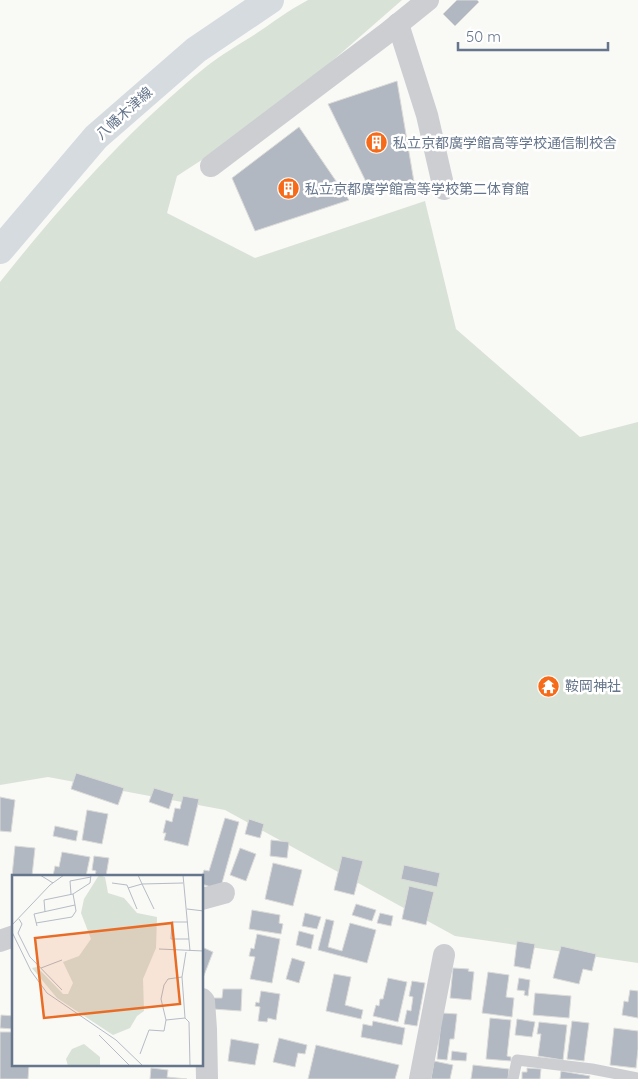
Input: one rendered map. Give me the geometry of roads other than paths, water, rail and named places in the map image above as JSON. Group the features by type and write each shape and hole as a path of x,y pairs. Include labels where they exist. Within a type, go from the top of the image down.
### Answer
{"main road":[{"name":"八幡木津線","path":"0,250 96,137 196,50 270,0"}],"street":[{"path":"211,166 428,0"},
{"path":"398,24 427,114 444,189"},
{"path":"204,898 224,893"},
{"path":"0,941 12,937"},
{"path":"420,1079 444,955"},
{"path":"204,1001 207,1079"}],"lane":[{"path":"513,1079 517,1060 592,1069 638,1078"}],"place":[{"name":"私立京都廣学館高等学校通信制校舎","path":"377,143"},
{"name":"私立京都廣学館高等学校第二体育館","path":"289,189"},
{"name":"鞍岡神社","path":"549,686"}]}
